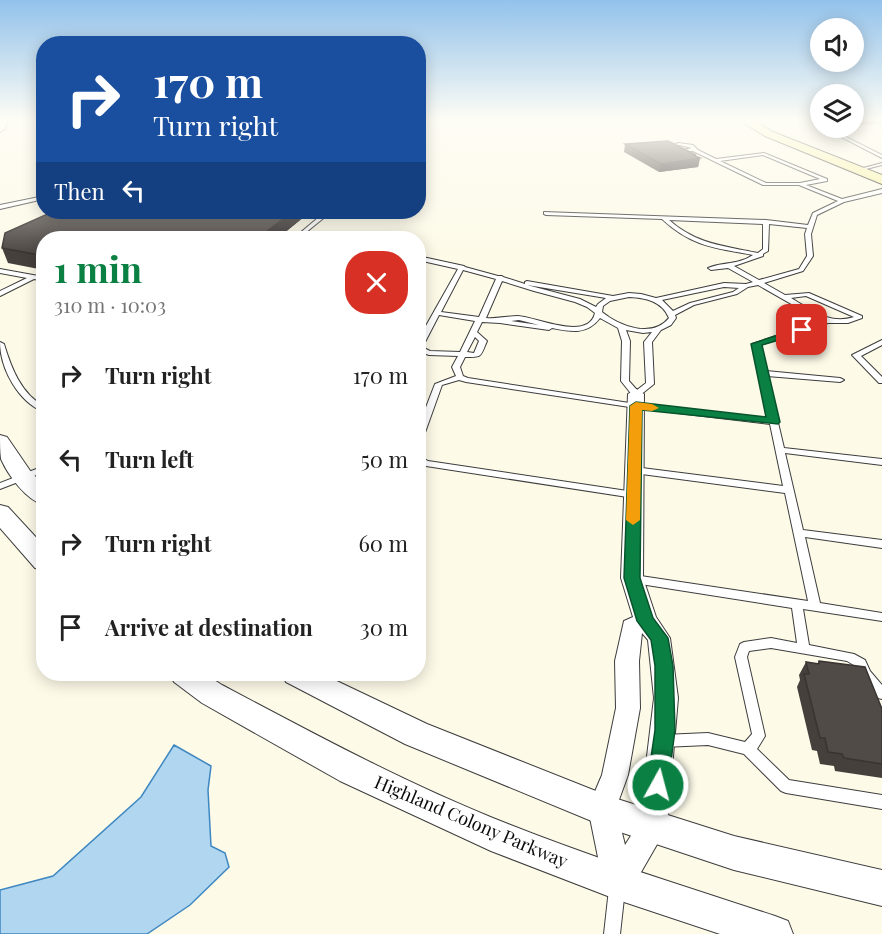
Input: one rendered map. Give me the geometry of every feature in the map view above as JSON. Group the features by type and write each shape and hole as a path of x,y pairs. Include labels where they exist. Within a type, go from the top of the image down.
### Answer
{"main road":[{"path":"842,164 882,180"}],"street":[{"path":"618,882 653,827 666,698 659,638 646,621 632,578 636,400"},
{"path":"0,441 23,477 36,490"},
{"path":"0,513 36,553"},
{"path":"618,882 602,808 615,775 628,708 627,660 632,627 646,621"},
{"name":"Highland Colony Parkway","path":"194,681 351,770 503,839 618,882 775,934"},
{"path":"310,681 416,734 653,827 734,853 882,888"}],"lane":[{"path":"722,164 765,184 800,184 825,180 788,164"},
{"path":"858,170 882,164"},
{"path":"810,182 850,199"},
{"path":"800,184 842,201"},
{"path":"672,314 692,304 735,293 757,282 801,270 810,256 809,227 814,214 842,201 882,191"},
{"path":"0,207 36,199"},
{"path":"546,213 766,222 809,227"},
{"path":"663,218 674,229 706,247 761,255"},
{"path":"306,231 320,219"},
{"path":"711,268 729,266 761,255 766,250 766,222"},
{"path":"426,260 500,277 585,303 607,321 621,327 640,330 658,329 670,323 672,314 667,307 654,300 639,296 588,296 539,284 518,282"},
{"path":"729,266 827,321"},
{"path":"426,333 462,267"},
{"path":"0,271 36,278"},
{"path":"0,294 33,277"},
{"path":"460,377 456,367 500,277"},
{"path":"654,300 724,285 746,286"},
{"path":"785,297 807,294 860,317 848,321 827,321 756,344 815,606"},
{"path":"437,313 563,330 585,328 600,313 600,305 612,297"},
{"path":"621,327 626,341 626,381 636,400"},
{"path":"636,400 650,384 648,342 658,329"},
{"path":"426,350 462,356 479,353 483,341 473,332"},
{"path":"882,342 856,355 882,381"},
{"path":"0,344 8,365 29,400 36,405"},
{"path":"762,373 840,380"},
{"path":"426,419 439,384 460,377 636,400 773,422"},
{"path":"780,450 882,462"},
{"path":"426,463 634,495"},
{"path":"634,470 789,490"},
{"path":"0,486 36,472"},
{"path":"799,533 882,544"},
{"path":"632,578 882,617"},
{"path":"797,604 804,649"},
{"path":"748,749 759,736 741,657 744,647 771,643 850,657 861,664 882,694"},
{"path":"867,675 878,708"},
{"path":"663,741 708,739 748,749 786,786 882,802"},
{"path":"612,934 618,882"}],"water":[{"path":"174,745 211,766 208,790 211,846 225,853 229,867 190,905 147,934 0,934 0,890 53,876 141,797"}],"building":[{"path":"36,219 283,219 267,231 36,231 36,254 2,248 5,233"},
{"path":"819,661 865,667 882,709 882,764 844,758 842,754 828,752 825,738 820,738 804,674 809,674 806,662 819,664"}],"slow traffic":[{"path":"633,520 636,406 652,408"}],"route":[{"path":"658,785 665,730 664,666 659,638 646,621 632,578 636,406 773,422 756,344 802,330"}]}
